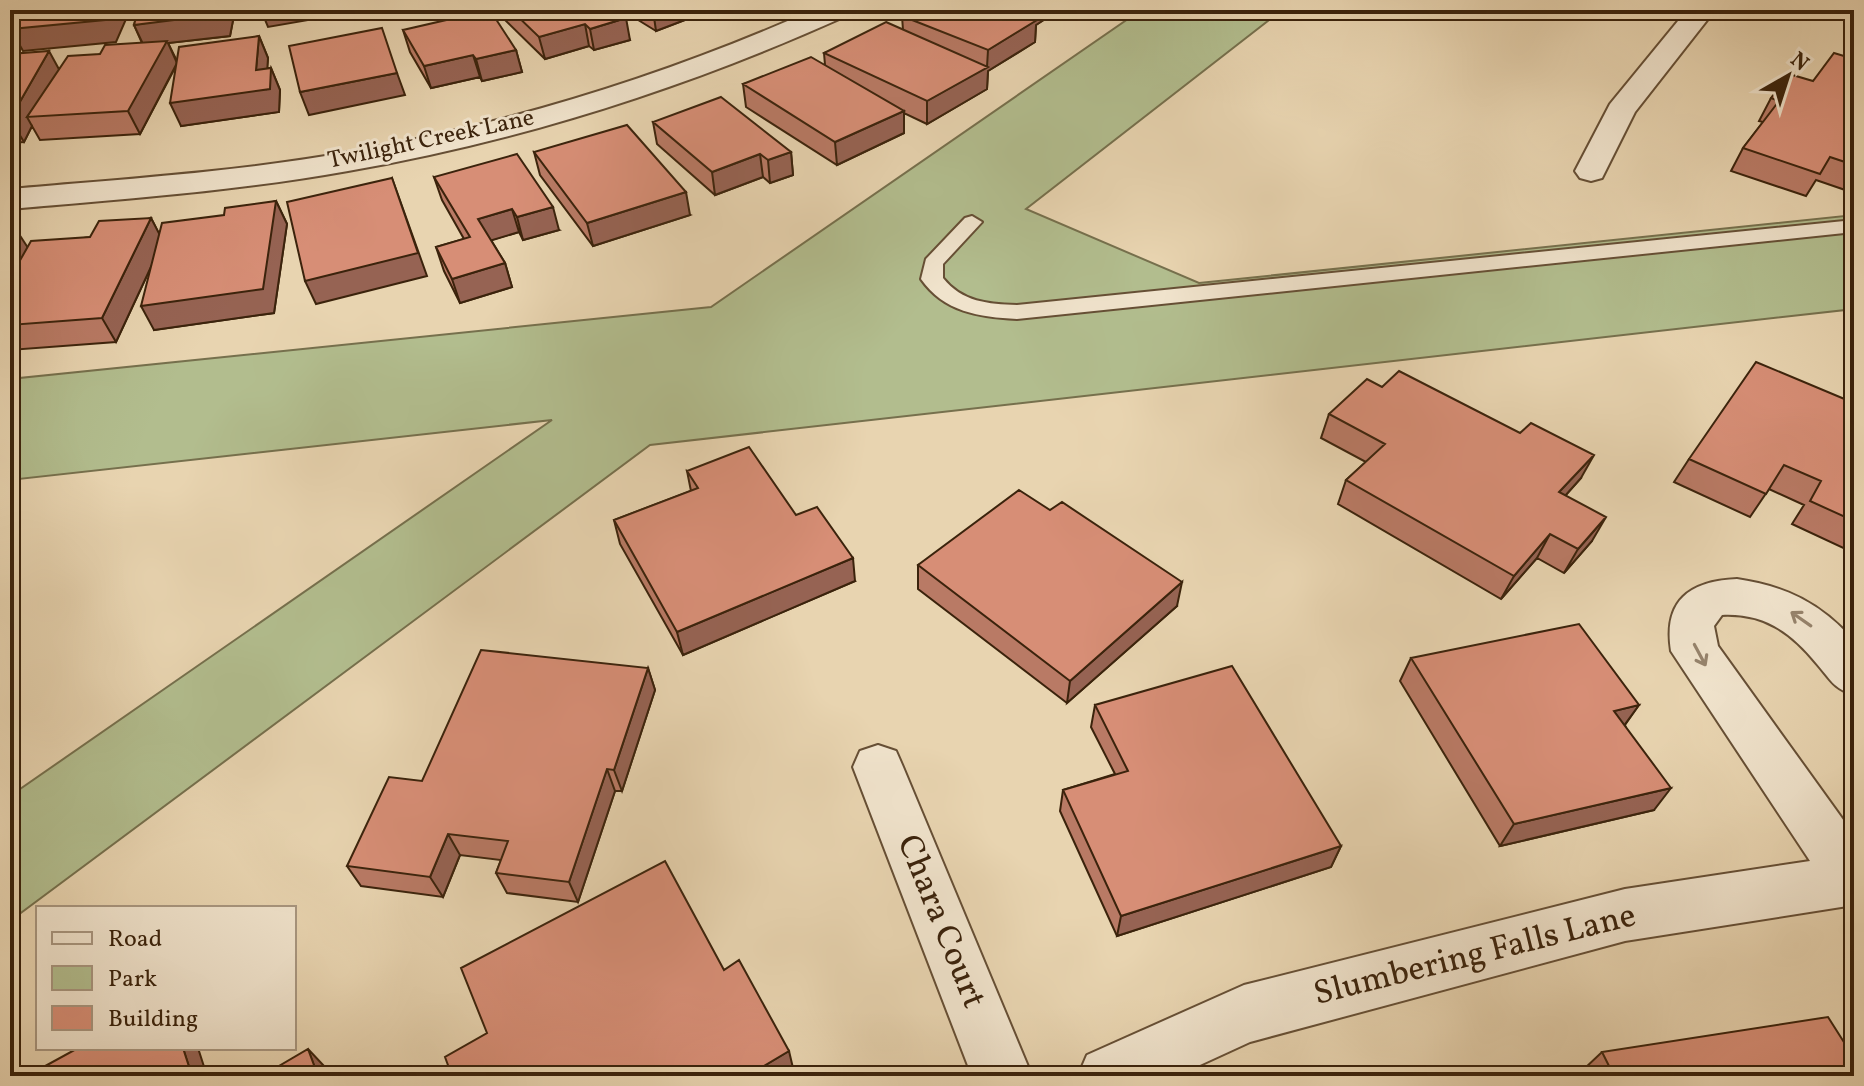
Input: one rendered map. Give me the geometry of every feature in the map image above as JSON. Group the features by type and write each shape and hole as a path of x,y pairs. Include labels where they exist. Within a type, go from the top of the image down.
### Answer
{"street":[{"name":"Twilight Creek Lane","path":"10,199 276,173 459,139 623,94 761,45 836,10"},
{"path":"1591,171 1621,110 1701,10"},
{"path":"1854,675 1822,635 1795,614 1756,598 1722,595 1700,606 1691,625 1695,651 1854,880"},
{"name":"Chara Court","path":"878,767 1002,1076"},
{"name":"Slumbering Falls Lane","path":"1108,1076 1244,1014 1625,915 1854,880"}],"lane":[{"path":"972,222 933,263 932,279 943,294 958,302 989,311 1017,312 1854,226"}],"green space":[{"path":"1141,10 1282,10 1026,209 1199,283 1854,215 1854,309 650,445 10,921 10,796 552,420 10,480 10,379 711,307"}],"building":[{"path":"22,10 110,10 105,20 11,29"},
{"path":"138,10 222,10 221,14 134,25"},
{"path":"490,10 516,50 476,59 473,55 424,66 403,30"},
{"path":"511,10 616,10 626,18 590,29 585,24 539,37"},
{"path":"913,10 1009,10 1037,20 988,50 902,16"},
{"path":"886,22 988,67 927,101 824,53"},
{"path":"382,28 397,73 300,92 289,46"},
{"path":"259,36 256,70 271,68 270,89 170,103 179,47"},
{"path":"167,41 128,111 27,117 68,56 100,54 105,45"},
{"path":"49,51 10,119 10,54"},
{"path":"1834,53 1854,59 1854,165 1830,157 1820,174 1743,148 1779,101 1771,98 1789,74 1813,81"},
{"path":"811,57 904,111 835,142 743,84"},
{"path":"721,97 791,152 768,160 760,154 712,172 653,122"},
{"path":"627,125 686,192 587,223 534,152"},
{"path":"517,154 553,207 517,217 512,209 478,219 505,263 452,279 436,247 470,237 434,177"},
{"path":"392,178 418,253 305,281 287,202"},
{"path":"276,201 263,289 141,306 162,223 224,215 225,208"},
{"path":"151,218 102,318 10,325 10,278 31,241 90,237 99,221"},
{"path":"10,231 17,231 10,244"},
{"path":"1756,362 1854,403 1854,521 1810,501 1821,481 1784,465 1766,494 1689,459"},
{"path":"1399,371 1520,433 1531,423 1594,455 1559,492 1606,517 1578,549 1550,534 1514,576 1346,480 1385,444 1329,414 1367,379 1382,387"},
{"path":"749,447 796,515 817,507 853,558 677,632 614,520 698,488 687,471"},
{"path":"1019,490 1050,510 1062,502 1182,582 1070,681 918,565"},
{"path":"1579,624 1639,705 1614,711 1671,788 1514,824 1411,658"},
{"path":"481,650 648,668 614,770 607,769 569,882 496,873 508,841 448,834 430,877 347,866 389,777 422,781"},
{"path":"1232,666 1341,846 1121,916 1063,790 1128,771 1095,705"},
{"path":"665,861 724,970 739,960 789,1051 747,1076 452,1076 445,1057 487,1033 461,968"},
{"path":"1828,1017 1854,1058 1854,1076 1614,1076 1602,1052"},
{"path":"308,1049 318,1076 262,1076"},
{"path":"74,1050 184,1050 192,1076 27,1076"}]}
